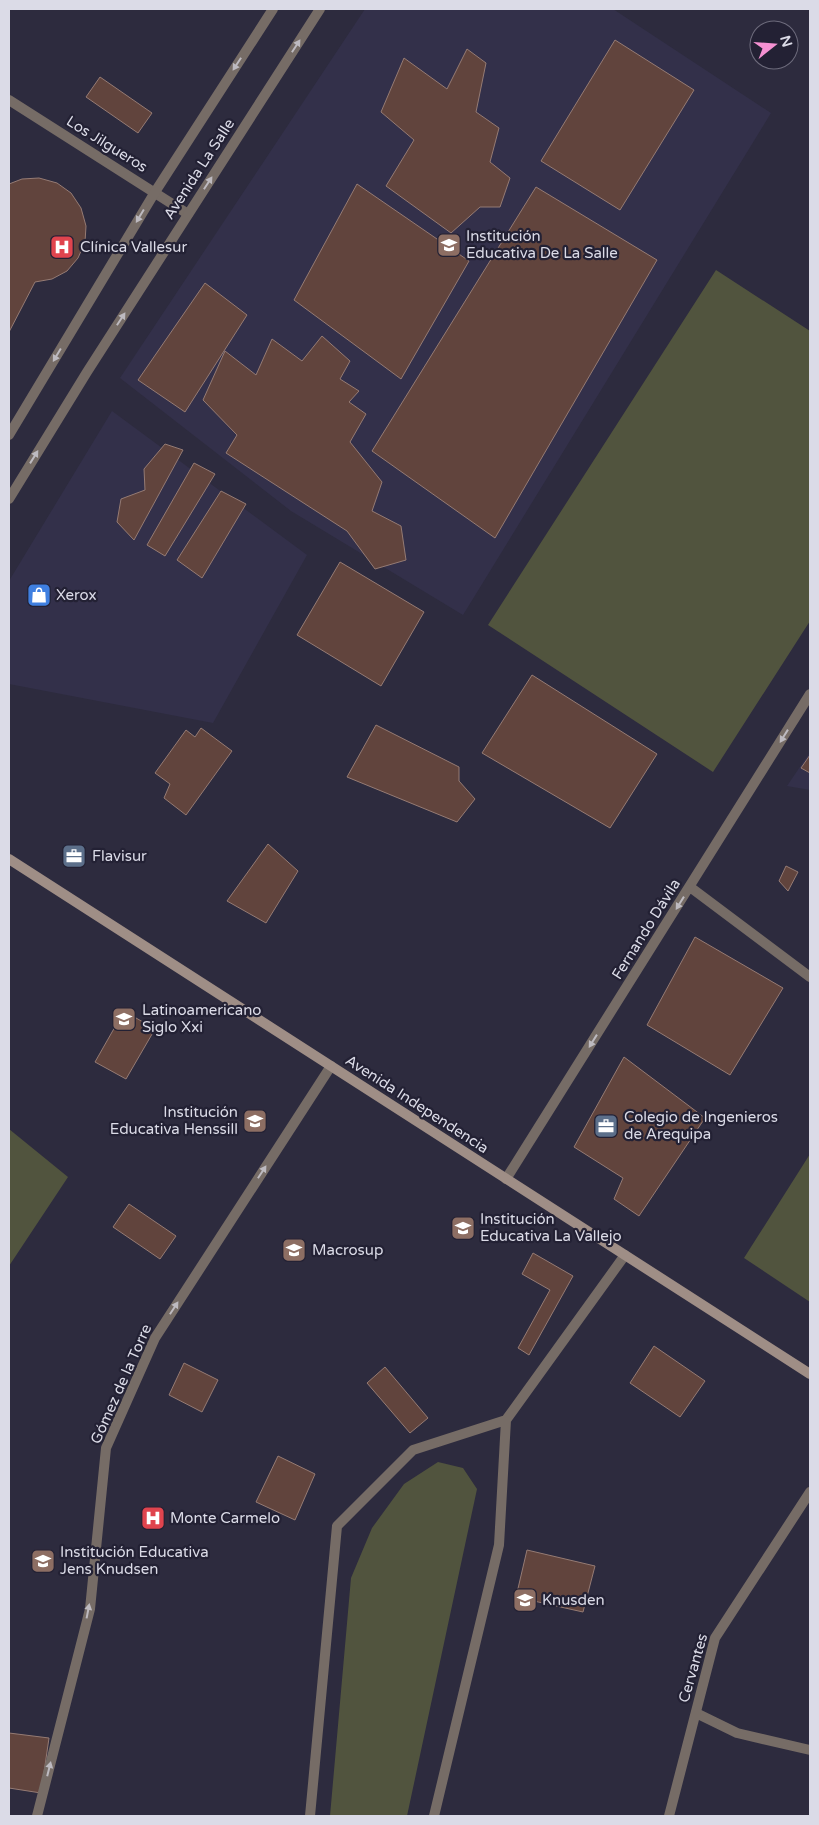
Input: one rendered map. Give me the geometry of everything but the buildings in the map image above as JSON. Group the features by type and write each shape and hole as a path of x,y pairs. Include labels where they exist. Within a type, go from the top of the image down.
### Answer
{"main road":[{"name":"Avenida Independencia","path":"9,859 810,1374"}],"street":[{"name":"Avenida La Salle","path":"9,435 155,192 273,9"},
{"name":"Avenida La Salle","path":"9,499 188,214 320,9"},
{"name":"Los Jilgueros","path":"9,100 188,214"},
{"name":"Fernando Dávila","path":"506,1179 810,694"},
{"path":"690,887 810,977"},
{"name":"Gómez de la Torre","path":"37,1816 90,1609 106,1448 155,1338 331,1066"},
{"path":"434,1816 498,1545 506,1420 625,1256"},
{"path":"310,1816 336,1526 413,1450 506,1420"},
{"name":"Cervantes","path":"669,1816 715,1638 810,1492"},
{"path":"696,1713 737,1733 810,1750"}],"shaded area":[{"name":"Institución Educativa De La Salle","path":"365,9 613,9 771,113 463,615 291,511 120,378"},
{"path":"112,411 307,555 213,723 9,684 9,581"},
{"path":"810,752 810,790 787,786"}],"green space":[{"path":"716,270 810,331 810,621 713,772 488,625"},
{"path":"9,1129 68,1177 9,1266"},
{"path":"810,1154 810,1302 744,1258"},
{"path":"438,1462 463,1468 477,1489 407,1816 330,1816 351,1578 372,1528 404,1484"}],"place":[{"name":"Institución Educativa De La Salle","path":"449,245"},
{"name":"Clínica Vallesur","path":"62,247"},
{"name":"Xerox","path":"39,595"},
{"name":"Flavisur","path":"74,856"},
{"name":"Latinoamericano Siglo Xxi","path":"124,1019"},
{"name":"Institución Educativa Henssill","path":"255,1121"},
{"name":"Colegio de Ingenieros de Arequipa","path":"606,1126"},
{"name":"Institución Educativa La Vallejo","path":"463,1228"},
{"name":"Macrosup","path":"294,1250"},
{"name":"Monte Carmelo","path":"153,1518"},
{"name":"Institución Educativa Jens Knudsen","path":"43,1561"},
{"name":"Knusden","path":"525,1600"}]}
